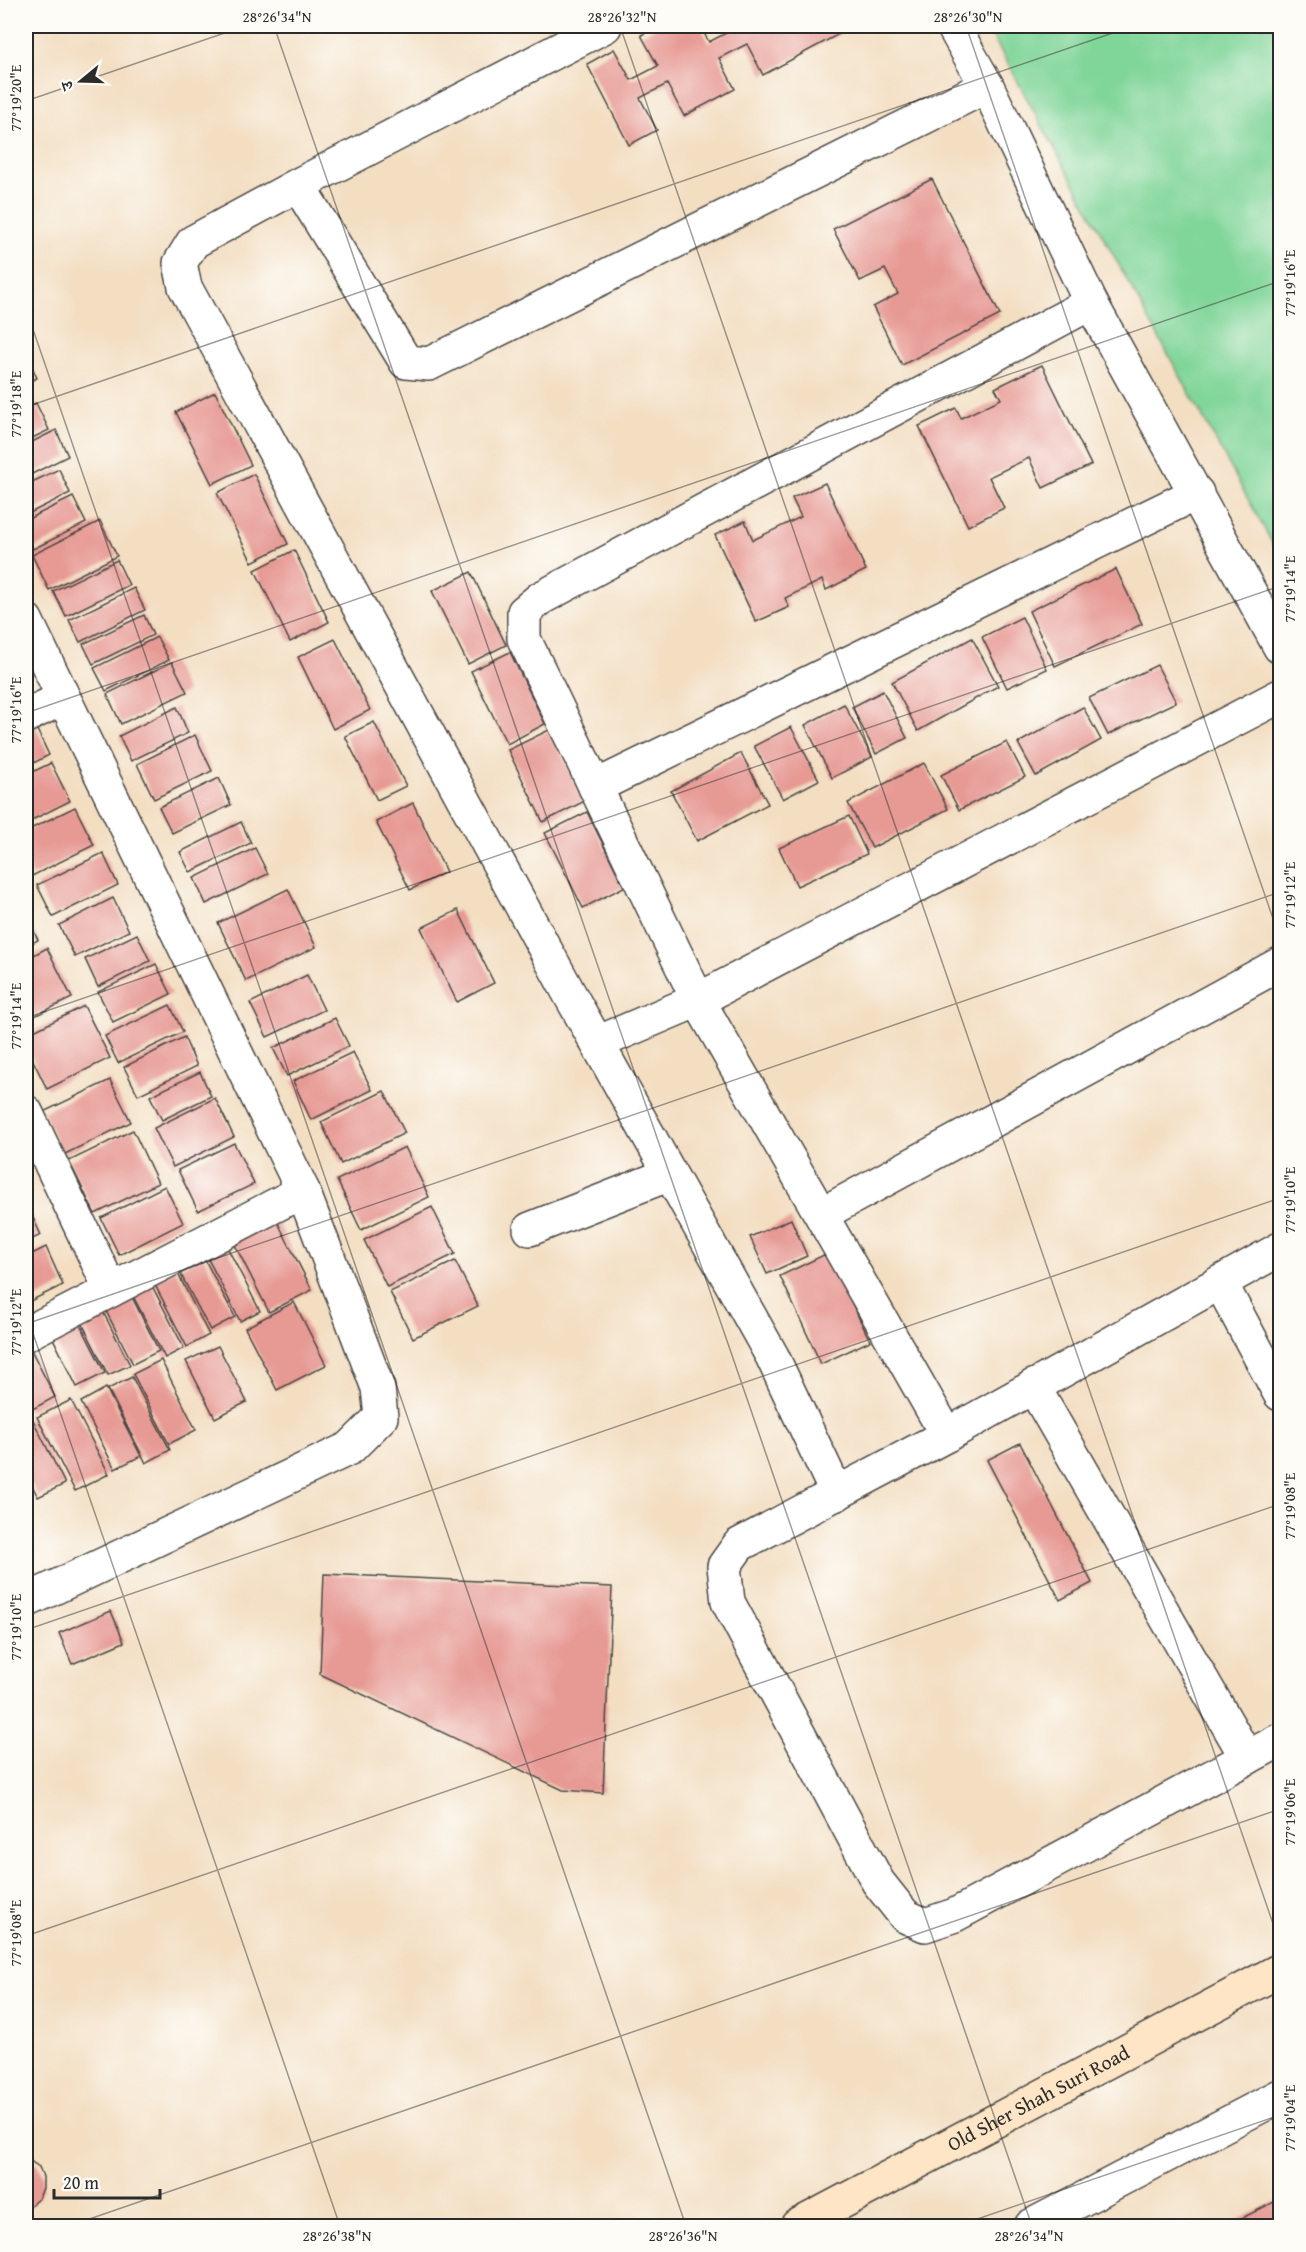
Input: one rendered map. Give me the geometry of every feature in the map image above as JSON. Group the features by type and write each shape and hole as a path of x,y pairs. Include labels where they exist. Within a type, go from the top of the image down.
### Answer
{"street":[{"path":"605,26 297,185 193,242 180,263 185,287 597,1043 772,1356 837,1494"},
{"path":"953,26 987,86 1091,303 1281,647"},
{"path":"297,185 406,362 429,364 987,86"},
{"path":"947,1435 698,1000 524,639 525,612 542,598 1091,303"},
{"path":"595,787 1197,493"},
{"path":"26,620 303,1191 378,1388 381,1417 350,1448 26,1601"},
{"path":"597,1043 698,1000 1281,696"},
{"path":"26,716 63,698"},
{"path":"822,1214 1281,964"},
{"path":"26,1112 111,1290"},
{"path":"531,1228 670,1174"},
{"path":"26,1334 303,1191"},
{"path":"1281,1249 947,1435 739,1545 724,1566 728,1602 878,1882 905,1916 925,1925 955,1915 1281,1740"},
{"path":"1220,1282 1281,1394"},
{"path":"1033,1386 1247,1758"},
{"name":"Old Sher Shah Suri Road","path":"797,2226 1281,1970"},
{"path":"1031,2226 1281,2096"}],"green space":[{"path":"987,26 1280,26 1280,557"}],"building":[{"path":"659,26 700,26 709,42 736,28 735,26 837,26 841,33 763,75 747,44 719,58 735,89 684,116 667,84 640,98 657,130 629,145 587,64 614,49 631,80 658,66 641,35"},
{"path":"932,179 1000,315 902,365 873,307 898,294 885,269 860,281 833,229"},
{"path":"26,354 37,378 26,383"},
{"path":"1042,365 1091,465 1043,488 1029,458 989,477 1004,508 968,526 919,426 956,408 961,418 1001,399 995,388"},
{"path":"215,392 251,465 212,484 176,412"},
{"path":"36,403 49,430 26,441 26,408"},
{"path":"56,430 68,456 26,477 26,445"},
{"path":"59,469 70,493 26,515 26,485"},
{"path":"254,474 288,544 252,562 217,493"},
{"path":"825,483 866,570 826,590 822,580 785,598 789,607 756,622 715,535 745,521 753,540 801,517 792,498"},
{"path":"73,497 86,523 33,549 26,533 26,520"},
{"path":"100,521 117,556 49,590 32,555"},
{"path":"294,550 329,622 290,642 255,570"},
{"path":"117,560 129,585 66,616 53,591"},
{"path":"1116,569 1142,624 1055,666 1029,611"},
{"path":"471,572 506,645 468,664 432,591"},
{"path":"134,588 145,610 80,642 69,620"},
{"path":"144,615 153,635 93,664 83,644"},
{"path":"1022,617 1047,669 1007,688 982,637"},
{"path":"157,637 169,660 106,691 94,668"},
{"path":"972,638 998,686 918,731 892,682"},
{"path":"335,639 370,710 333,729 298,657"},
{"path":"510,652 545,724 507,744 471,671"},
{"path":"172,662 187,692 121,724 107,694"},
{"path":"1157,665 1176,702 1108,735 1089,698"},
{"path":"883,691 907,738 876,754 852,707"},
{"path":"844,704 872,757 832,778 805,725"},
{"path":"177,707 188,733 131,761 119,736"},
{"path":"1083,707 1101,740 1036,776 1018,743"},
{"path":"30,715 49,755 26,767 26,717"},
{"path":"374,722 406,786 377,800 345,736"},
{"path":"791,727 819,780 783,799 754,746"},
{"path":"549,730 585,801 543,822 508,750"},
{"path":"195,735 212,771 154,799 137,764"},
{"path":"1007,742 1025,777 959,810 941,775"},
{"path":"741,753 768,804 697,841 671,791"},
{"path":"51,763 70,801 26,823 26,775"},
{"path":"924,763 948,809 872,848 848,803"},
{"path":"219,778 231,805 172,833 159,807"},
{"path":"413,803 446,872 410,890 376,822"},
{"path":"75,807 94,845 32,876 26,863 26,831"},
{"path":"587,812 624,887 583,908 545,833"},
{"path":"849,816 867,854 797,886 779,848"},
{"path":"241,822 251,843 190,872 180,852"},
{"path":"255,848 268,874 206,904 194,878"},
{"path":"103,853 118,885 53,917 37,885"},
{"path":"288,889 316,947 246,981 218,923"},
{"path":"113,898 129,931 75,957 59,925"},
{"path":"458,910 494,983 457,1002 421,928"},
{"path":"26,915 38,940 26,946"},
{"path":"137,934 150,961 98,987 85,959"},
{"path":"47,948 72,998 26,1020 26,959"},
{"path":"156,964 171,994 113,1022 98,992"},
{"path":"307,975 324,1010 267,1037 250,1003"},
{"path":"170,1005 183,1032 118,1063 105,1036"},
{"path":"84,1006 110,1058 47,1089 26,1046 26,1035"},
{"path":"335,1018 349,1046 287,1076 273,1048"},
{"path":"184,1037 197,1066 138,1095 124,1067"},
{"path":"353,1052 372,1090 311,1120 293,1081"},
{"path":"200,1072 211,1096 162,1120 150,1096"},
{"path":"110,1080 131,1122 63,1155 43,1112"},
{"path":"384,1091 405,1133 341,1164 321,1122"},
{"path":"215,1098 234,1137 173,1167 154,1128"},
{"path":"133,1130 158,1183 95,1214 69,1161"},
{"path":"234,1143 254,1184 198,1211 178,1170"},
{"path":"405,1147 429,1197 361,1230 337,1180"},
{"path":"165,1186 183,1223 119,1255 101,1218"},
{"path":"26,1203 41,1235 26,1242"},
{"path":"432,1207 455,1254 387,1287 364,1240"},
{"path":"275,1217 312,1290 269,1312 232,1239"},
{"path":"791,1219 807,1256 767,1274 750,1237"},
{"path":"226,1245 260,1311 240,1321 206,1255"},
{"path":"46,1247 63,1285 26,1303 26,1257"},
{"path":"828,1253 870,1341 821,1364 780,1276"},
{"path":"203,1256 235,1317 210,1330 178,1269"},
{"path":"455,1261 478,1306 413,1338 390,1292"},
{"path":"176,1270 209,1335 187,1347 153,1281"},
{"path":"150,1282 184,1348 165,1358 131,1292"},
{"path":"129,1291 159,1351 133,1364 103,1305"},
{"path":"294,1302 326,1365 277,1390 245,1328"},
{"path":"99,1304 130,1365 108,1375 78,1315"},
{"path":"74,1312 105,1373 77,1387 47,1326"},
{"path":"26,1340 55,1397 29,1411 26,1404"},
{"path":"218,1346 247,1402 215,1418 186,1361"},
{"path":"161,1360 196,1430 169,1444 133,1374"},
{"path":"132,1377 170,1450 146,1463 108,1389"},
{"path":"106,1388 141,1456 115,1469 81,1402"},
{"path":"71,1400 109,1474 75,1491 37,1417"},
{"path":"32,1418 65,1484 38,1497 26,1474 26,1421"},
{"path":"1020,1443 1092,1583 1060,1600 987,1460"},
{"path":"324,1574 612,1587 603,1793 563,1790 320,1674"},
{"path":"111,1611 124,1642 72,1664 59,1633"},
{"path":"26,2158 39,2167 43,2177 43,2188 39,2198 26,2209"},
{"path":"1280,2199 1280,2226 1239,2226 1236,2221"}]}
